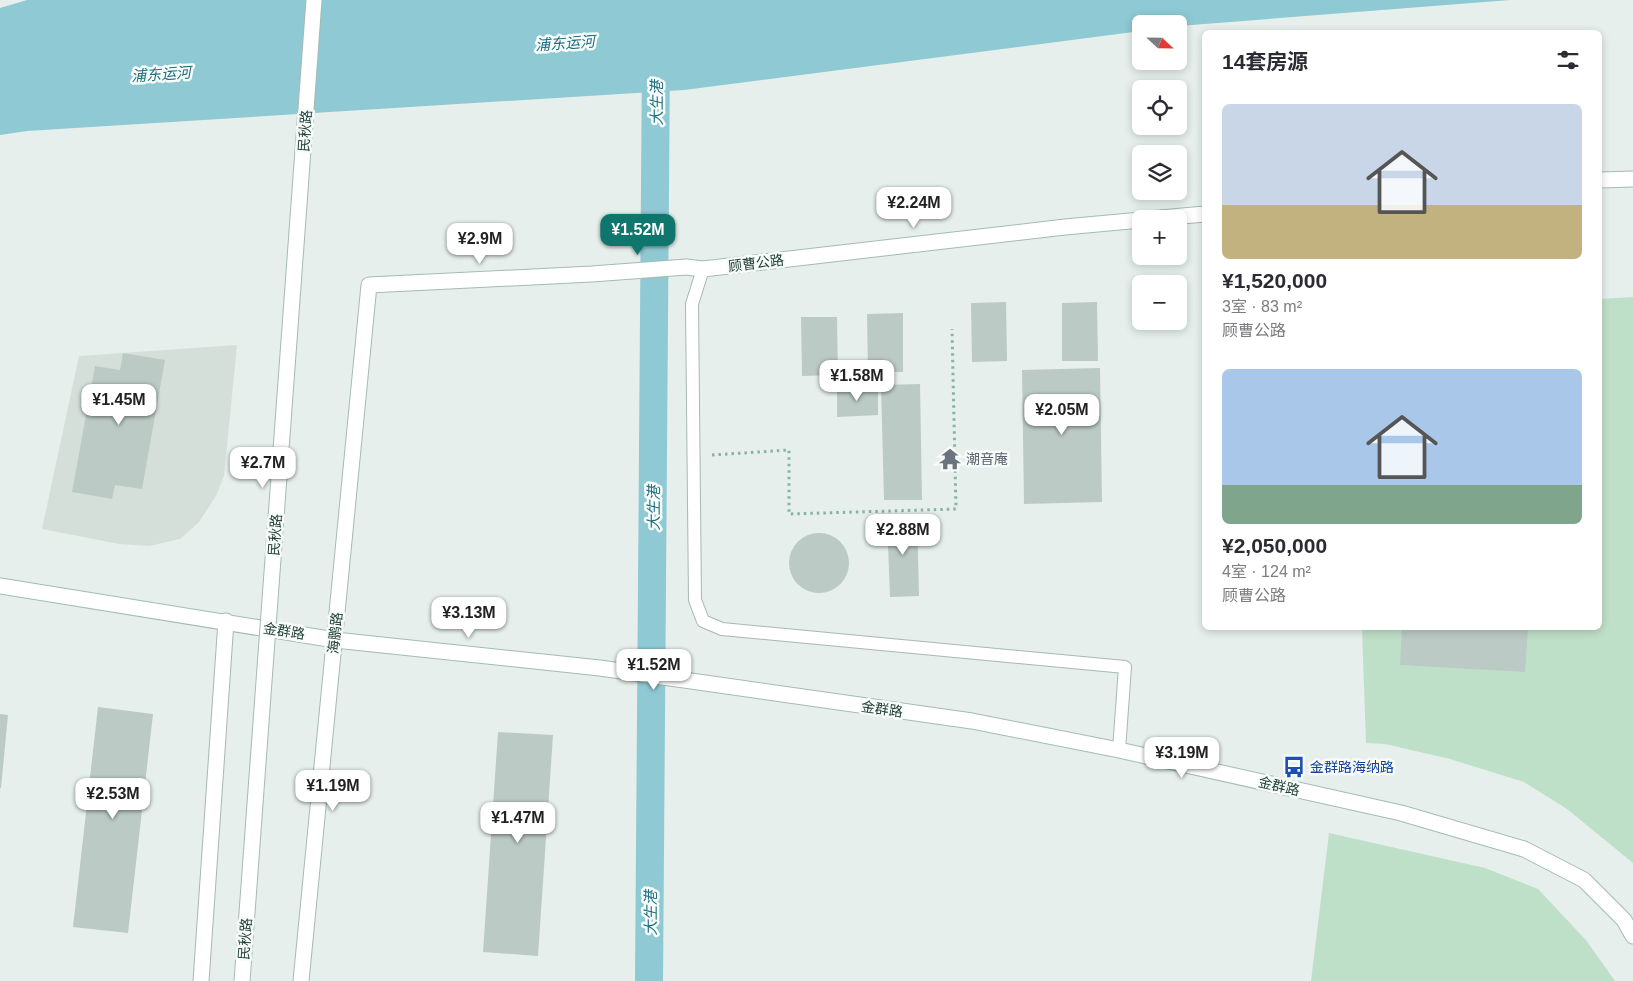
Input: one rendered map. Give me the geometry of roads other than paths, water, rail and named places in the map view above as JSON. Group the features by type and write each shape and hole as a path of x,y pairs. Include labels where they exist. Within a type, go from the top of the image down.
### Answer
{"street":[{"name":"民秋路","path":"242,981 314,0"},
{"path":"1602,180 1633,179"},
{"path":"1187,216 1202,214"},
{"name":"顾曹公路","path":"369,285 592,274 686,267 703,269 1065,226 1132,221"},
{"name":"海鹏路","path":"301,981 369,285"},
{"name":"金群路","path":"0,586 335,640 600,668 972,721 1119,750 1401,813 1524,849 1584,880 1624,920 1633,936"},
{"path":"201,981 226,622"}],"lane":[{"path":"703,269 692,304 695,600 703,621 722,629 1125,667 1119,750"}],"water":[{"name":"浦东运河","path":"27,0 1510,0 1188,25 1188,15 1132,15 1132,32 684,90 27,131 0,135 0,8"}],"waterway":[{"name":"大生港","path":"649,981 656,55"}],"place":[{"name":"潮音庵","path":"950,459"},
{"name":"金群路海纳路","path":"1294,767"}]}
